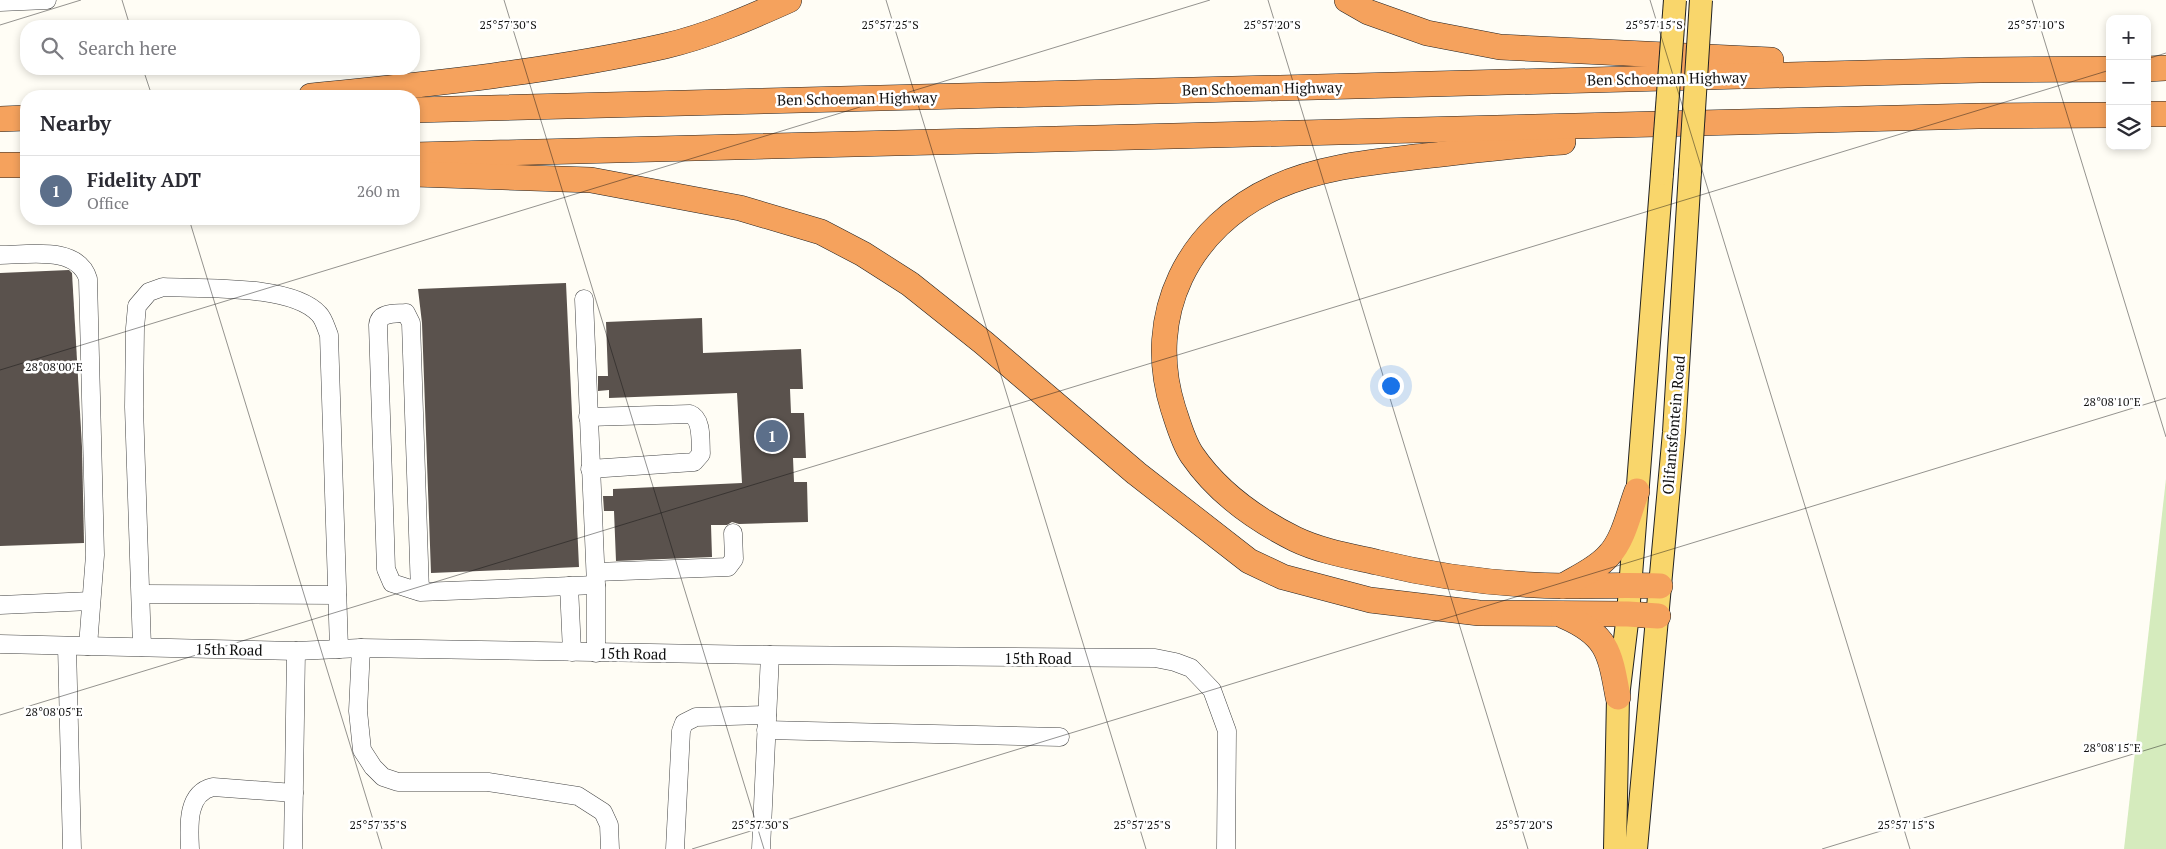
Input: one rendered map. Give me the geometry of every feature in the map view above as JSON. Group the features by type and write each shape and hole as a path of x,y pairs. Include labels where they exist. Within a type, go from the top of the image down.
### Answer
{"highway":[{"path":"366,90 437,82 567,63 666,46 732,25 790,0"},
{"path":"1347,0 1368,12 1427,33 1500,47 1980,70"},
{"path":"2151,68 2166,68"},
{"name":"Ben Schoeman Highway","path":"420,110 1980,70 2106,69"},
{"path":"2151,114 2166,114"},
{"path":"420,155 1978,116 2106,115"},
{"path":"1660,586 1563,586 1472,580 1399,568 1341,554 1298,540 1252,516 1219,487 1191,453 1167,388 1163,354 1165,326 1172,298 1184,269 1202,242 1228,217 1250,201 1277,186 1324,171 1367,163 1517,145 1978,116"},
{"path":"0,119 20,118"},
{"path":"0,165 20,165"},
{"path":"420,174 591,180 740,208 821,232 863,254 910,284 984,343 1136,473 1249,561 1284,577 1370,600 1479,613 1658,616"},
{"path":"1563,586 1593,568 1608,556 1616,546 1637,491"},
{"path":"1560,615 1582,624 1602,640 1615,675 1618,697"}],"main road":[{"name":"Olifantsfontein Road","path":"1615,849 1618,697 1631,585 1675,0"},
{"name":"Olifantsfontein Road","path":"1636,849 1658,616 1682,316 1701,0"}],"street":[{"path":"0,2 47,0"},
{"path":"0,255 54,255 73,260 81,265 88,279 95,555 88,646"},
{"path":"142,647 134,407 134,328 138,306 149,292 163,287 267,292 302,301 320,314 329,335 338,649"},
{"path":"584,298 596,578 596,653"},
{"path":"420,592 411,323 406,313 382,316 378,320 378,326 386,569 392,583 420,592 568,586 596,578 728,567 734,559 733,533"},
{"path":"588,417 690,414 696,416 699,421 701,454 694,462 590,469"},
{"path":"568,586 572,652"},
{"path":"141,594 337,595"},
{"path":"0,605 91,601"},
{"name":"15th Road","path":"0,644 296,650 361,648 596,653 1155,658 1190,668 1202,677 1212,690 1227,731 1226,849"},
{"path":"67,646 72,849"},
{"path":"361,648 358,710 362,750 373,767 383,777 398,782 488,782 559,791 578,796 603,812 609,825 610,849"},
{"path":"293,849 296,650"},
{"path":"761,849 770,655"},
{"path":"675,849 681,731 684,722 696,717 1060,737"},
{"path":"190,849 189,825 195,799 200,792 213,787 294,792"}],"green space":[{"path":"2166,479 2166,849 2124,849"}],"building":[{"path":"69,270 72,273 82,447 84,543 0,546 0,273"},
{"path":"566,283 579,567 431,573 422,323 418,289"},
{"path":"702,318 703,353 801,349 803,389 790,389 791,413 804,413 806,458 793,458 794,482 807,482 808,522 739,524 732,522 727,525 711,525 712,557 616,561 614,511 604,511 603,496 613,496 613,489 742,483 737,393 609,398 609,390 598,391 598,376 608,376 606,322"}],"place":[{"name":"Fidelity ADT","path":"772,436"}]}
